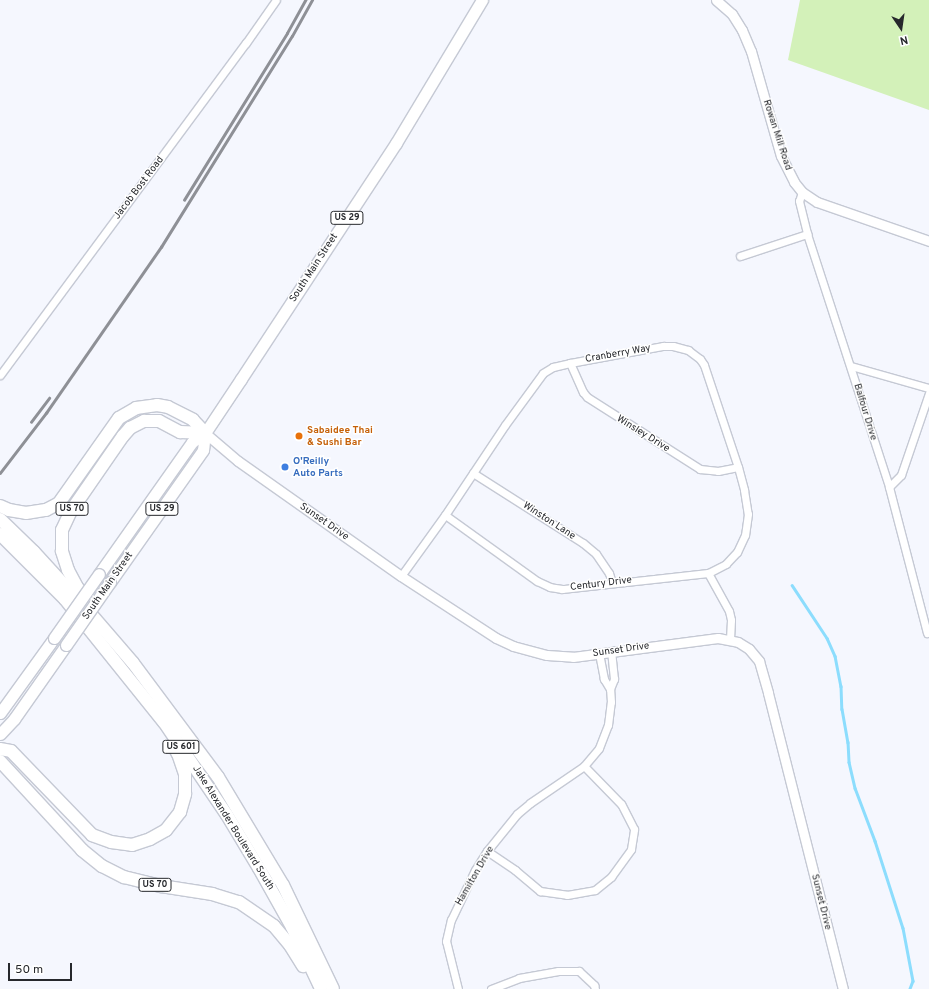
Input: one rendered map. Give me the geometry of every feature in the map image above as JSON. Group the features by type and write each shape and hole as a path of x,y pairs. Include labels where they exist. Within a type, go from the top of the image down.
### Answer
{"highway":[{"path":"0,506 9,510 26,513 46,510 58,503 119,418 136,408 157,405 168,407 192,420 205,433"},
{"name":"US 70","path":"205,433 180,432 159,421 144,421 130,428 71,511 62,530 62,551 68,570 77,587 116,633 128,667 218,777 283,885 333,989"},
{"name":"Jake Alexander Boulevard South","path":"0,519 44,563 128,667 227,815 292,927 321,989"},
{"name":"Jake Alexander Boulevard South","path":"0,534 65,599 128,667"},
{"path":"0,749 11,751 92,835 111,842 132,845 150,839 166,830 180,812 185,794 185,774 178,754 128,667"},
{"name":"US 70","path":"0,761 82,850 102,866 124,877 226,898 239,902 257,913 274,926 290,945 303,967 313,989"}],"main road":[{"name":"South Main Street","path":"0,713 192,442 205,433 396,143 482,0"},
{"name":"South Main Street","path":"0,734 14,719 203,450 205,433"}],"street":[{"name":"Jacob Bost Road","path":"0,375 246,43 276,0"},
{"name":"Rowan Mill Road","path":"718,1 732,14 742,30 751,51 781,156 794,182 802,192 822,204 929,241"},
{"name":"Balfour Drive","path":"802,192 799,201 807,234 889,487 927,633"},
{"path":"740,256 807,234"},
{"name":"Cranberry Way","path":"401,576 445,515 505,425 543,374 553,367 570,363 663,346 673,346 688,350 700,359 708,374 744,490 748,514 745,535 737,552 726,564 708,573"},
{"name":"Winsley Drive","path":"570,363 582,392 586,397 700,469 718,471 738,468"},
{"path":"851,366 929,388"},
{"path":"889,487 901,475 910,454 929,393"},
{"name":"Sunset Drive","path":"205,433 238,461 401,576 496,638 513,646 529,652 560,657 599,654 700,639 718,638 745,645 750,649 759,661 761,667 843,989"},
{"name":"Winston Lane","path":"473,473 583,543 596,554 609,574 612,583"},
{"name":"Century Drive","path":"445,515 537,581 562,589 708,573"},
{"path":"708,573 729,611 731,620 730,640"},
{"name":"Hamilton Drive","path":"458,989 446,941 450,920 463,893 487,851 508,824 530,803 584,766 600,748 610,713 610,689 614,679 611,652"},
{"name":"Hamilton Drive","path":"599,654 604,679 610,689"},
{"path":"487,851 515,870 540,891 567,895 595,890 611,876 631,849 634,829 621,804 584,766"},
{"path":"491,989 519,978 558,971 579,971 594,985 595,989"}],"green space":[{"path":"800,0 929,0 929,110 788,60"}],"waterway":[{"path":"792,585 827,638 835,656 841,686 842,709 848,742 849,762 855,788 875,841 903,928 913,981 910,989"}],"railway":[{"path":"184,200 287,33 305,0"},
{"path":"0,473 46,413 161,247 292,36 312,0"},
{"path":"31,422 49,398"}],"place":[{"name":"Sabaidee Thai & Sushi Bar","path":"299,436"},
{"name":"O'Reilly Auto Parts","path":"285,467"}]}
